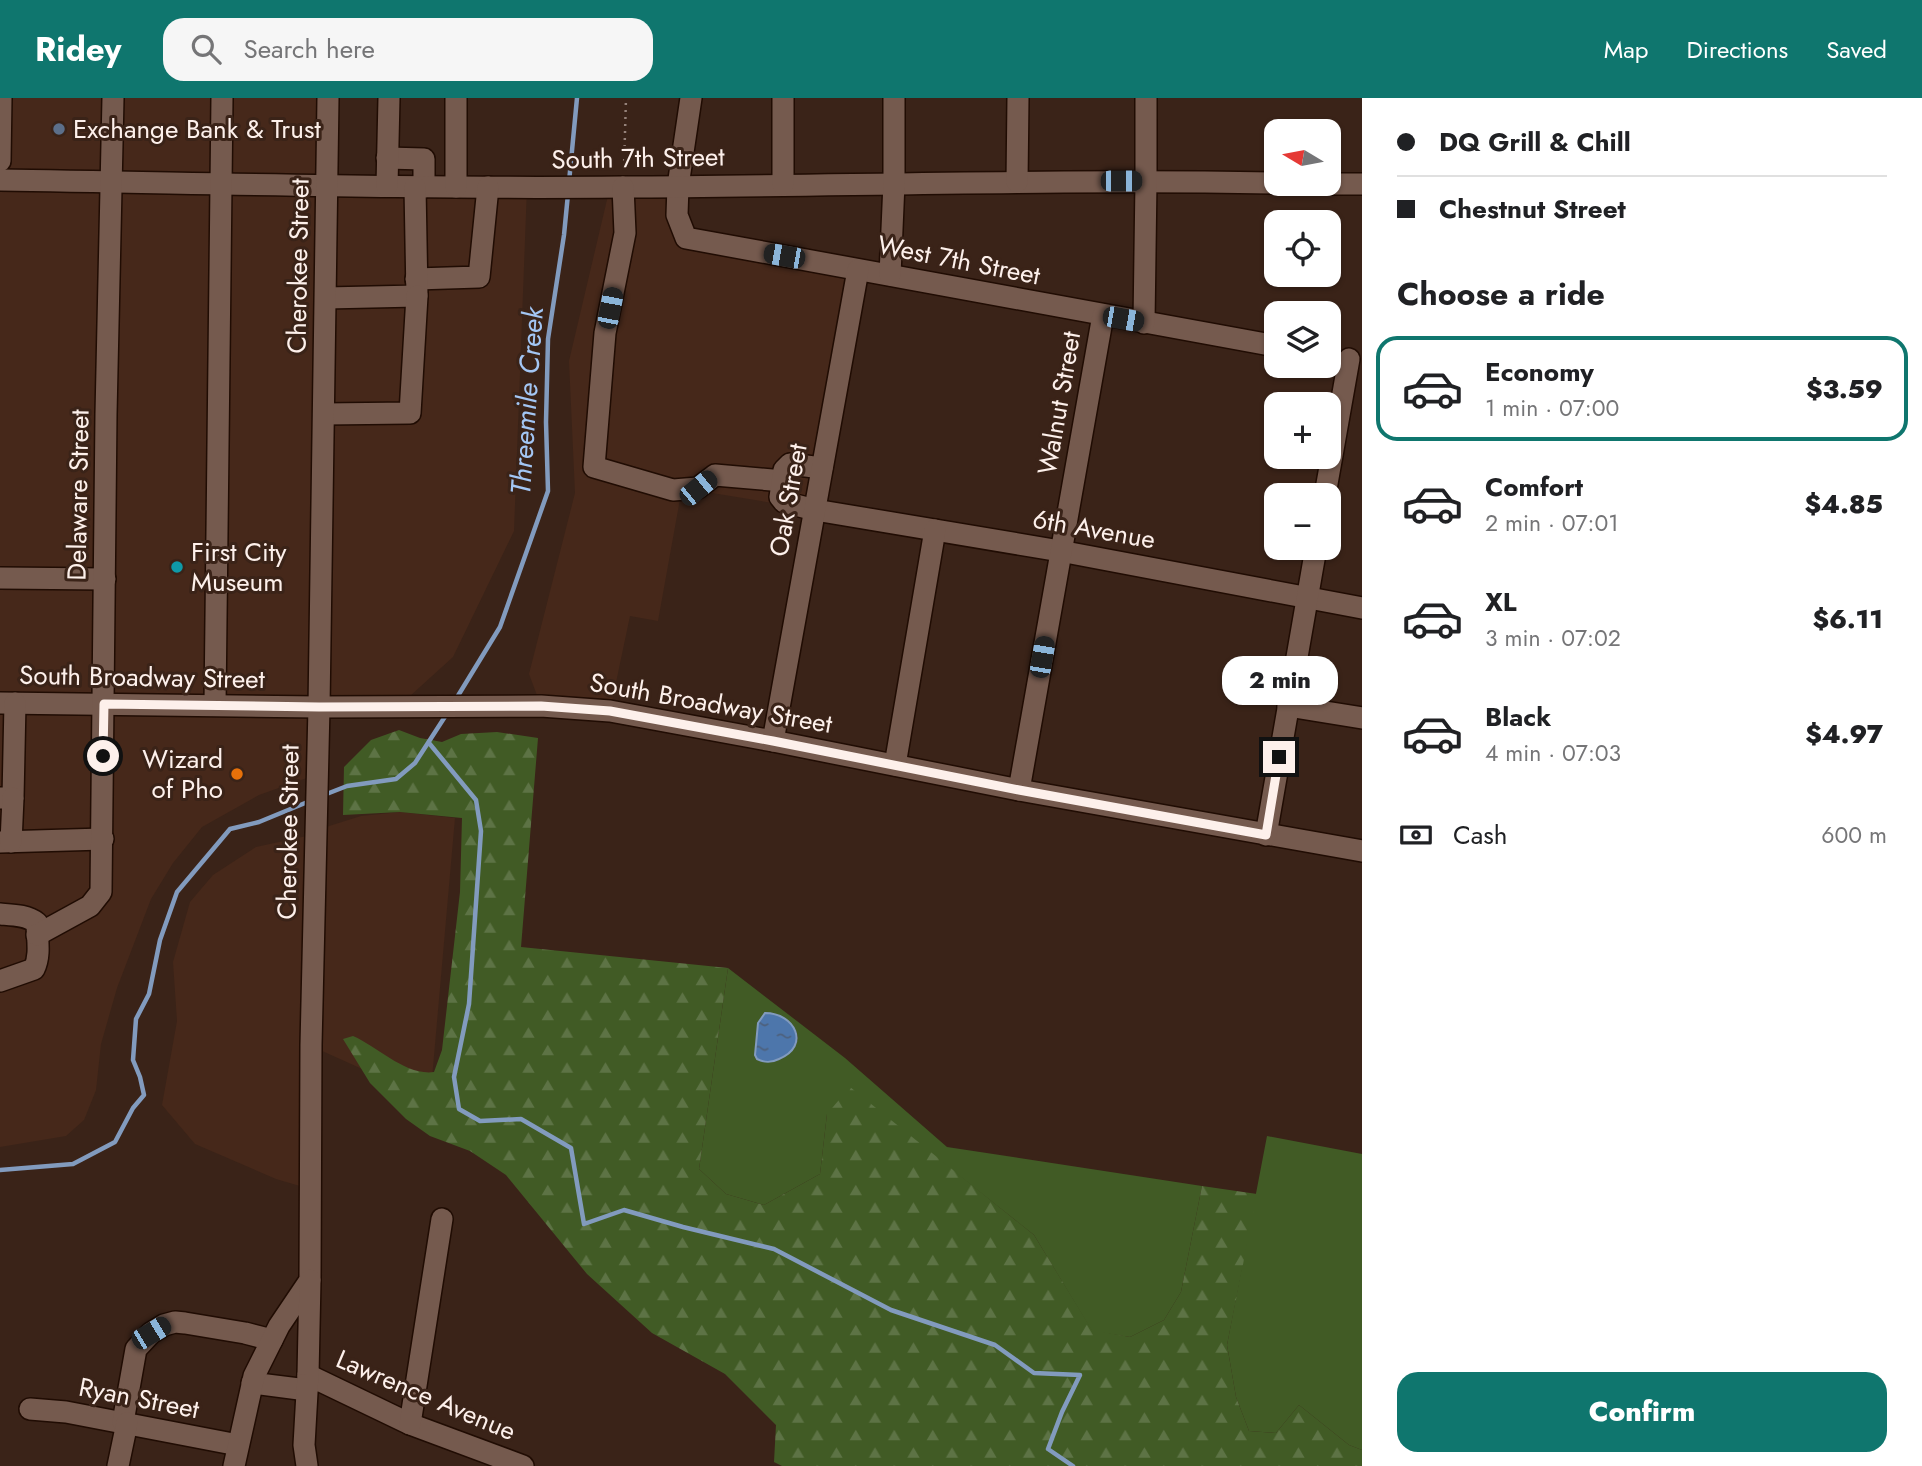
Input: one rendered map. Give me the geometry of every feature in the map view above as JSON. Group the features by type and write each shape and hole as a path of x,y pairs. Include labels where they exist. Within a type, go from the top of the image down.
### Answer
{"street":[{"path":"0,161 1,98"},
{"name":"Delaware Street","path":"37,935 90,906 101,892 113,98"},
{"path":"215,705 222,98"},
{"name":"Cherokee Street","path":"307,1466 304,1445 310,1280 311,1045 317,841 328,98"},
{"path":"387,186 389,98"},
{"path":"456,98 456,187"},
{"path":"678,186 691,98"},
{"path":"782,184 783,98"},
{"path":"890,275 894,98"},
{"path":"1017,182 1018,98"},
{"path":"1143,323 1146,98"},
{"path":"387,158 456,157"},
{"path":"324,414 410,413 419,187 424,159"},
{"name":"South 7th Street","path":"0,180 419,187 1146,181 1264,183"},
{"path":"1341,184 1362,184"},
{"name":"West 7th Street","path":"678,186 677,215 686,238 1264,344"},
{"path":"326,298 480,276 496,187"},
{"path":"617,187 625,233 605,333 594,467 673,490 698,488 715,475 783,481 784,470 790,464 822,468"},
{"name":"Oak Street","path":"773,741 858,270"},
{"name":"Walnut Street","path":"1019,790 1103,315"},
{"path":"1327,483 1346,358"},
{"name":"6th Avenue","path":"783,481 780,497 784,502 815,510 1060,551 1362,608"},
{"path":"895,765 935,530"},
{"path":"1266,835 1314,560"},
{"path":"0,578 105,579"},
{"path":"7,703 6,842 103,839"},
{"name":"South Broadway Street","path":"7,703 319,707 541,706 610,711 1019,790 1362,851"},
{"path":"1288,706 1362,718"},
{"path":"0,914 32,919 37,923 38,954 34,969 0,981"},
{"path":"410,1424 442,1219"},
{"path":"236,1455 254,1376 279,1326 310,1280"},
{"path":"118,1466 136,1349 151,1333 175,1322 272,1340"},
{"name":"Lawrence Avenue","path":"252,1383 308,1383 523,1466"},
{"name":"Ryan Street","path":"30,1409 125,1422 236,1455"}],"path":[{"path":"617,187 626,98"}],"shaded area":[{"path":"0,98 329,98 328,185 527,187 514,531 453,657 399,706 319,707 318,774 259,795 202,827 173,863 151,899 117,988 101,1044 96,1090 84,1120 66,1136 0,1147"},
{"path":"678,186 686,238 858,270 815,510 682,488 658,621 630,616 610,711 541,706 529,674 575,493 569,361 610,187"},
{"path":"400,812 455,818 431,1090 409,1090 311,1046 310,1189 276,1179 195,1144 162,1105 177,1021 173,962 190,902 213,875 256,847 311,835 326,827 361,816"}],"green space":[{"path":"399,730 442,742 461,734 497,732 538,738 521,947 728,968 699,1169 726,1194 764,1205 820,1174 827,1114 850,1087 1034,1235 1092,1330 1130,1337 1164,1320 1181,1292 1202,1186 1257,1194 1227,1345 1236,1397 1249,1431 1276,1433 1299,1405 1349,1445 1362,1450 1362,1466 782,1466 774,1462 776,1425 725,1374 652,1333 587,1274 506,1175 470,1151 430,1136 406,1119 370,1083 343,1039 353,1036 403,1065 424,1072 434,1072 442,1050 460,892 462,818 400,812 343,815 344,767 371,740"},
{"path":"728,968 845,1058 947,1147 1202,1186 1181,1292 1164,1320 1130,1337 1092,1331 1034,1235 908,1135 827,1114 820,1174 764,1205 726,1194 699,1169","holes":["775,1014 786,1020 797,1032 798,1039 790,1051 772,1062 755,1050 757,1029"]},
{"path":"1267,1136 1362,1154 1362,1450 1349,1445 1299,1405 1276,1433 1249,1431 1236,1397 1227,1345"}],"water":[{"path":"765,1013 784,1018 791,1024 797,1039 789,1053 771,1062 757,1059 755,1055 758,1023"}],"waterway":[{"name":"Threemile Creek","path":"569,182 577,98"},
{"name":"Threemile Creek","path":"456,699 500,627 548,491 548,339 568,194"},
{"name":"Threemile Creek","path":"324,795 347,786 396,779 415,763 448,712"},
{"path":"429,743 476,800 481,831 469,1004 454,1077 459,1109 480,1121 521,1119 571,1148 584,1224 624,1210 774,1249 891,1310 995,1345 1034,1373 1080,1375 1048,1449 1073,1466"},
{"name":"Threemile Creek","path":"0,1170 73,1164 115,1142 133,1108 144,1095 133,1060 136,1019 149,994 160,940 177,892 230,829 259,822 310,801"}],"place":[{"name":"Exchange Bank & Trust","path":"59,129"},
{"name":"First City Museum","path":"177,567"},
{"name":"Wizard of Pho","path":"237,774"}],"route":[{"path":"103,756 104,704 541,706 610,711 1266,835 1279,757"}]}
